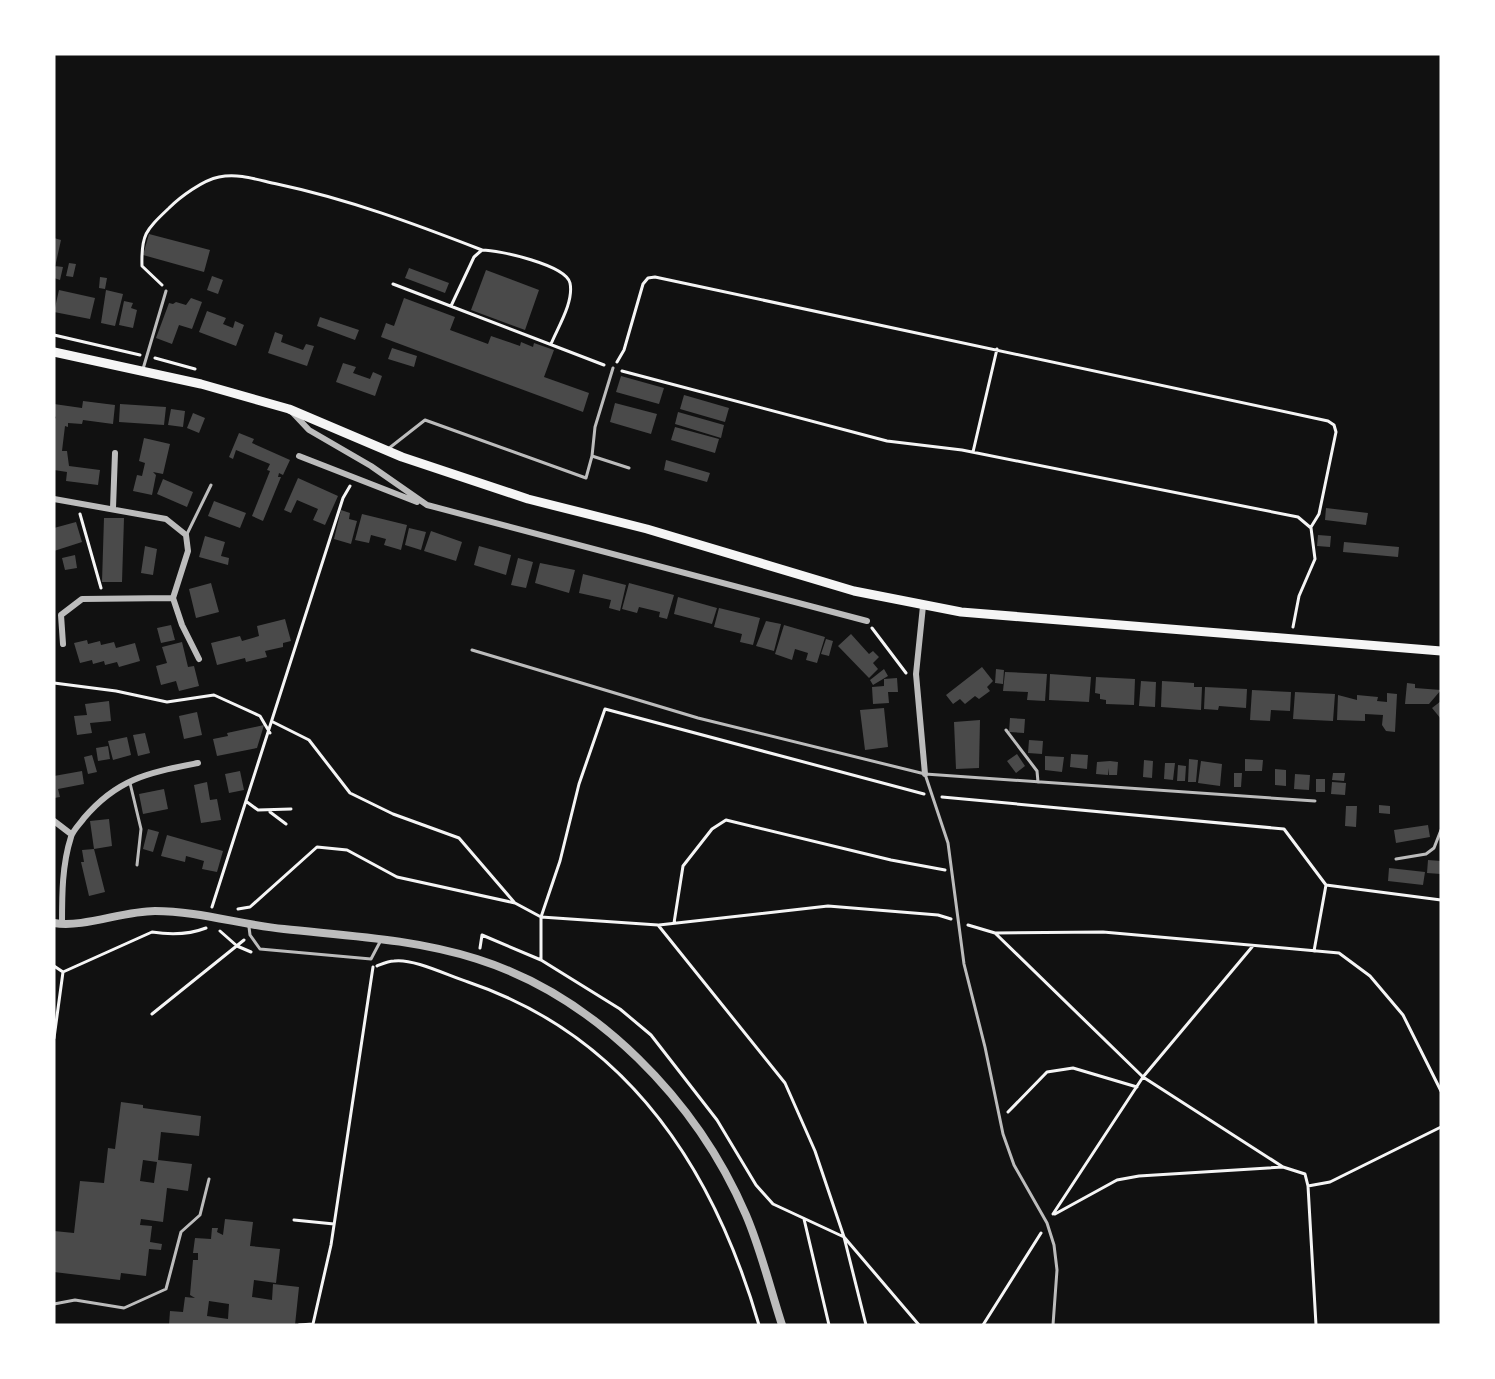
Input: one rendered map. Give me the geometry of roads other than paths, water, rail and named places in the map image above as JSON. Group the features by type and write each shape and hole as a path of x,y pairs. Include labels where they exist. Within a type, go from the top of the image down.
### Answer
{"main road":[{"path":"54,352 142,371 290,409 386,450 528,499 625,523 854,591 923,606 961,612 1441,651"}],"street":[{"path":"290,409 309,430 371,466 426,505"},
{"path":"113,508 115,453"},
{"path":"299,456 426,505 867,621"},
{"path":"54,499 166,519 186,535 188,551 173,598 182,625 199,659"},
{"path":"63,644 61,615 82,599 173,598"},
{"path":"923,606 916,674 925,774"},
{"path":"198,763 152,773 130,781 102,798 71,834 63,874 58,924 156,911 249,926 381,938 419,944 478,959 536,984 592,1020 630,1051 681,1107 710,1147 738,1198 755,1238 782,1325"},
{"path":"54,821 71,834"}],"lane":[{"path":"142,371 166,291"},
{"path":"386,450 425,420 586,478 596,427 613,368"},
{"path":"592,456 629,468"},
{"path":"186,535 211,485"},
{"path":"472,650 698,718 925,774 1315,801"},
{"path":"1006,730 1037,771 1038,782"},
{"path":"925,774 948,843 964,964 1000,1120 1014,1165 1047,1223 1058,1270 1053,1325"},
{"path":"130,781 141,829 137,866"},
{"path":"1396,858 1426,854 1434,848 1441,830"},
{"path":"249,926 250,935 260,949 371,959 381,938"},
{"path":"54,1304 75,1300 124,1308 166,1289 181,1232 200,1215 209,1179"}]}
